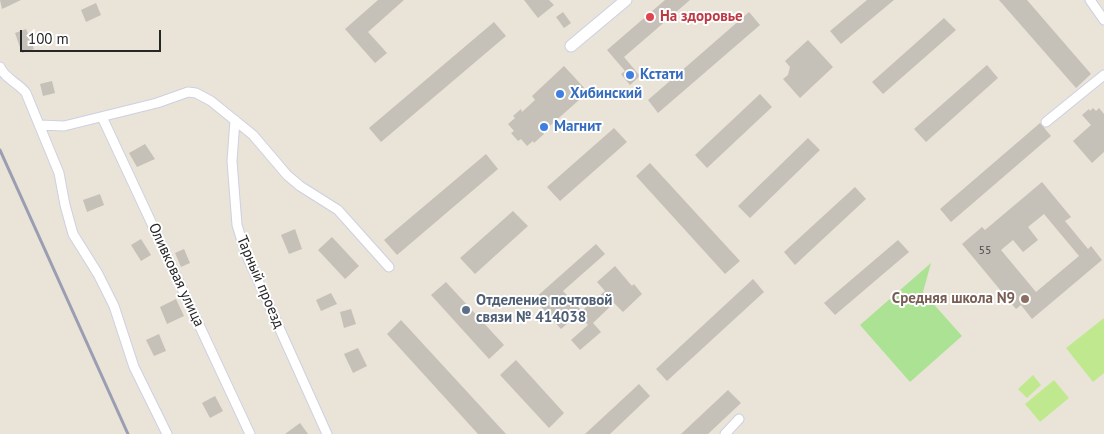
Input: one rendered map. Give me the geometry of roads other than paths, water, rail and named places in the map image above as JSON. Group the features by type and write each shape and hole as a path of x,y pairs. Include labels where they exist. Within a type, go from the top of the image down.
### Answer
{"street":[{"path":"571,46 626,0"},
{"path":"1090,0 1104,20"},
{"path":"0,68 3,74 21,86 26,93 59,173 65,205 74,234 98,274 114,306 134,367 167,434"},
{"path":"1046,122 1104,75"},
{"path":"40,125 64,126 157,103 188,92 204,96 253,135 276,163 300,186 338,210 389,268"},
{"name":"Оливковая улица","path":"102,117 250,434"},
{"name":"Тарный проезд","path":"235,120 232,161 237,225 246,254 327,434"},
{"path":"724,434 740,419"}],"railway":[{"path":"0,150 128,434"}],"place":[{"name":"На здоровье","path":"650,17"},
{"name":"Кстати","path":"630,75"},
{"name":"Хибинский","path":"560,94"},
{"name":"Магнит","path":"544,127"},
{"name":"Средняя школа N9","path":"1025,299"},
{"name":"Отделение почтовой связи № 414038","path":"466,310"}]}
